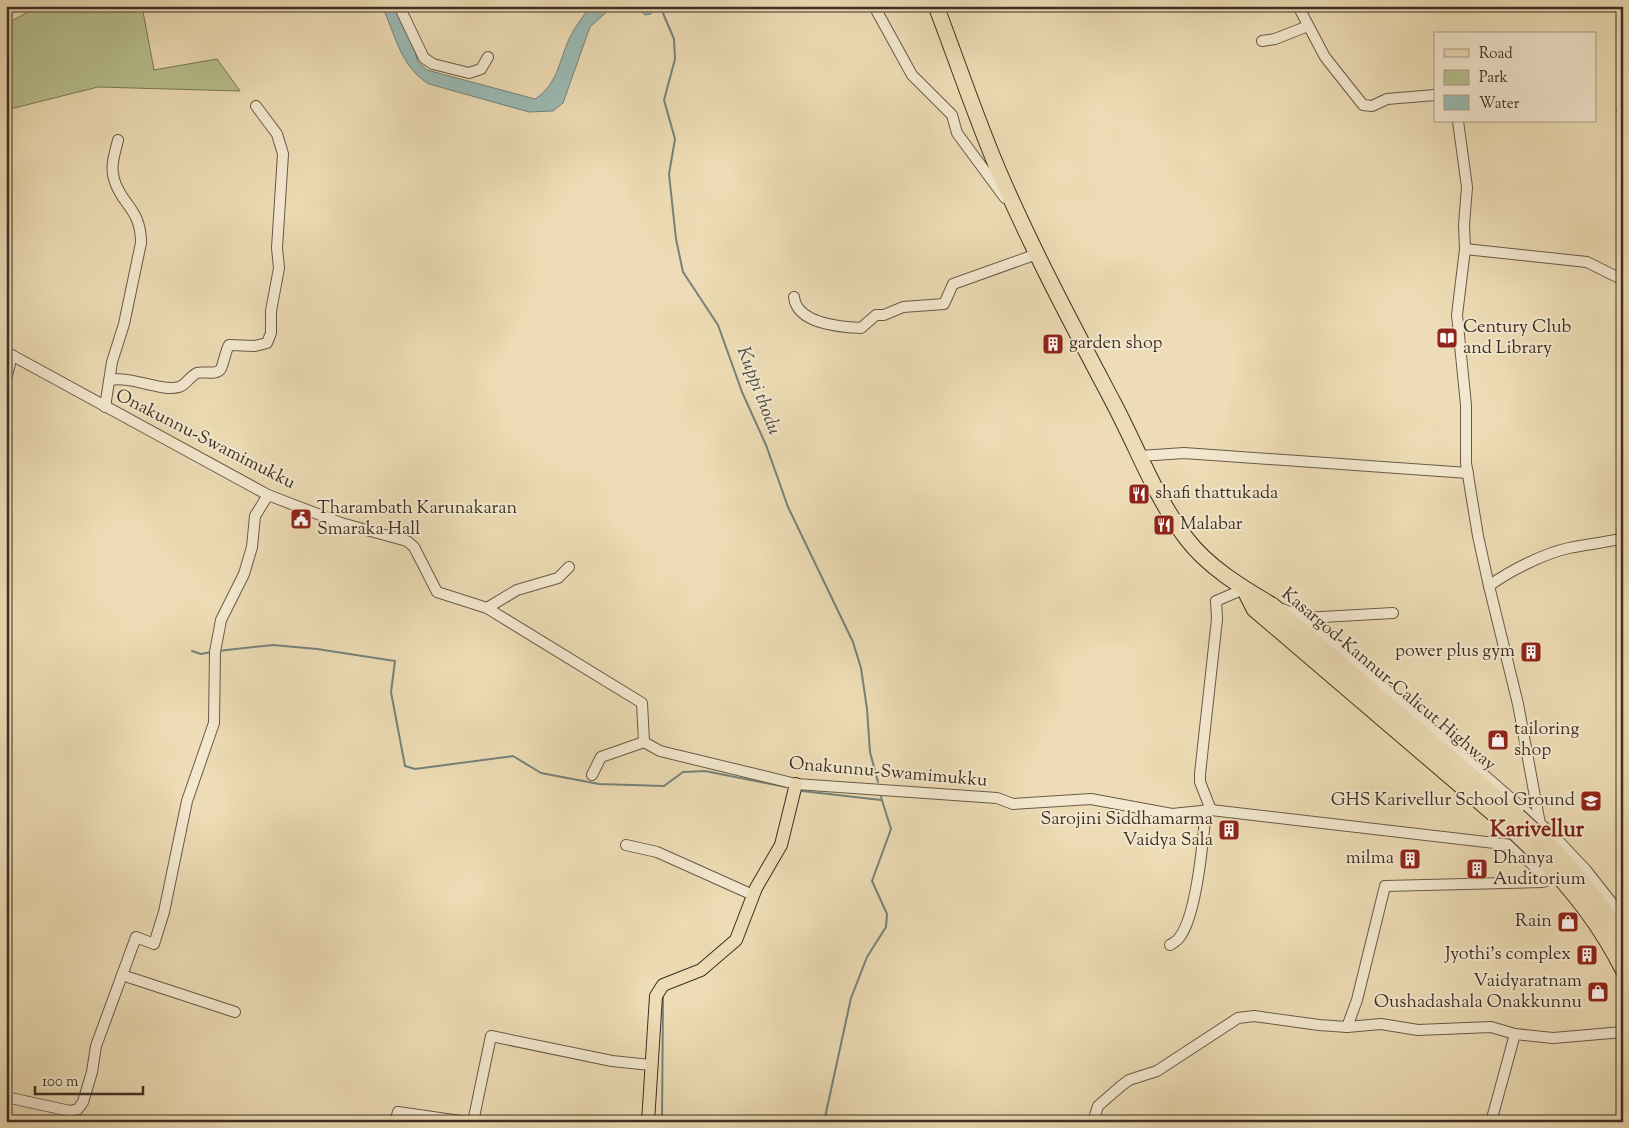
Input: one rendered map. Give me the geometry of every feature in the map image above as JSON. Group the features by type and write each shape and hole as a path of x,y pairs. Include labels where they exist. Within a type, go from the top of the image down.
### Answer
{"highway":[{"name":"Kasargod-Kannur-Calicut Highway","path":"936,6 998,170 1019,217 1066,315 1167,510 1187,539 1215,567 1244,589 1272,605 1540,846 1583,882 1607,913 1623,939"},
{"name":"Kasargod-Kannur-Calicut Highway","path":"1244,589 1254,609 1513,821"},
{"name":"Kasargod-Kannur-Calicut Highway","path":"1540,846 1598,927 1623,970"}],"main road":[{"path":"648,1122 650,1065 656,996 663,986 701,970 736,940 753,895 781,845 796,784"}],"street":[{"path":"399,6 424,58 433,64 469,73 481,69 488,57"},
{"path":"874,6 912,75 952,115 957,133 1019,217"},
{"path":"1298,6 1324,57 1363,105 1372,106 1387,99 1434,95"},
{"path":"1262,41 1275,39 1308,26"},
{"path":"110,380 121,378 164,387 181,386 199,372 218,372 221,370 225,352 229,345 255,346 267,344 272,333 272,311 279,268 277,248 283,154 277,134 256,106"},
{"path":"1458,122 1467,187 1464,225 1465,249 1458,315 1466,395 1468,473 1478,536 1518,704 1540,824"},
{"path":"105,407 112,362 124,324 141,244 141,230 133,209 114,180 112,162 118,140"},
{"path":"1465,249 1587,262 1623,280"},
{"path":"794,297 795,305 805,315 838,326 861,328 876,315 884,315 894,310 944,304 953,284 1037,254"},
{"path":"6,380 9,354"},
{"name":"Onakunnu-Swamimukku","path":"9,354 268,494 341,523 407,542 414,547 438,592 488,608 642,703 644,742 660,752 796,784 997,798 1014,804 1091,799 1172,814 1208,810 1512,845"},
{"path":"1140,456 1184,453 1468,473"},
{"path":"6,1097 70,1111 78,1109 83,1102 92,1072 96,1046 136,936 154,944 164,912 187,801 214,722 215,652 221,620 244,574 252,547 255,516 268,494"},
{"path":"1490,586 1504,575 1547,555 1569,548 1623,538"},
{"path":"488,608 517,590 558,578 569,567"},
{"path":"1170,945 1179,938 1190,912 1201,867 1208,810 1200,782 1200,774 1216,619 1216,601 1244,589"},
{"path":"1272,605 1304,618 1540,824 1620,907 1623,917"},
{"path":"1304,618 1392,613"},
{"path":"592,774 601,758 644,742"},
{"path":"1347,1027 1357,1000 1385,886 1543,882 1548,880 1512,845 1540,824"},
{"path":"626,846 657,852 753,895"},
{"path":"122,975 235,1012"},
{"path":"1093,1122 1098,1106 1121,1086 1130,1080 1157,1071 1238,1018 1254,1016 1347,1027 1381,1024 1418,1030 1491,1027 1515,1034 1553,1038 1623,1032"},
{"path":"1491,1122 1515,1034"},
{"path":"473,1122 491,1036 612,1062 650,1065"},
{"path":"395,1122 398,1112 467,1122"}],"green space":[{"path":"39,6 142,6 154,70 217,59 240,91 98,87 6,110 6,24"}],"water":[{"path":"382,6 395,6 412,42 418,62 427,70 535,99 553,80 569,39 591,6 613,6 590,27 563,103 553,111 529,112 429,84 419,77 405,60"},
{"path":"635,6 655,6 651,14 645,15"},
{"path":"1623,84 1623,114 1616,112"}],"waterway":[{"name":"Kuppi thodu","path":"660,6 674,39 675,59 664,100 675,139 669,174 676,239 683,272 718,325 742,392 766,445 788,507 853,642 861,668 867,709 870,752 878,782"},
{"path":"218,651 273,645 317,649 395,661 391,692 405,766 415,769 513,756 541,773 599,784 664,786 683,772 705,771 786,787"},
{"path":"192,651 201,654 211,652"},
{"path":"802,791 881,800"},
{"path":"824,1122 851,998 867,957 886,927 887,914 872,881 891,829 881,797"},
{"path":"662,1122 663,996"}],"place":[{"name":"Century Club and Library","path":"1447,338"},
{"name":"garden shop","path":"1053,344"},
{"name":"shafi thattukada","path":"1139,494"},
{"name":"Tharambath Karunakaran Smaraka Hall","path":"301,519"},
{"name":"Malabar","path":"1164,525"},
{"name":"power plus gym","path":"1531,652"},
{"name":"tailoring shop","path":"1498,740"},
{"name":"GHS Karivellur School Ground","path":"1591,801"},
{"name":"Sarojini Siddhamarma Vaidya Sala","path":"1229,830"},
{"name":"milma","path":"1410,859"},
{"name":"Dhanya Auditorium","path":"1477,869"},
{"name":"Rain","path":"1568,922"},
{"name":"Jyothi's complex","path":"1587,955"},
{"name":"Vaidyaratnam Oushadashala Onakkunnu","path":"1598,992"}],"district":[{"name":"Karivellur","path":"1537,831"}]}
